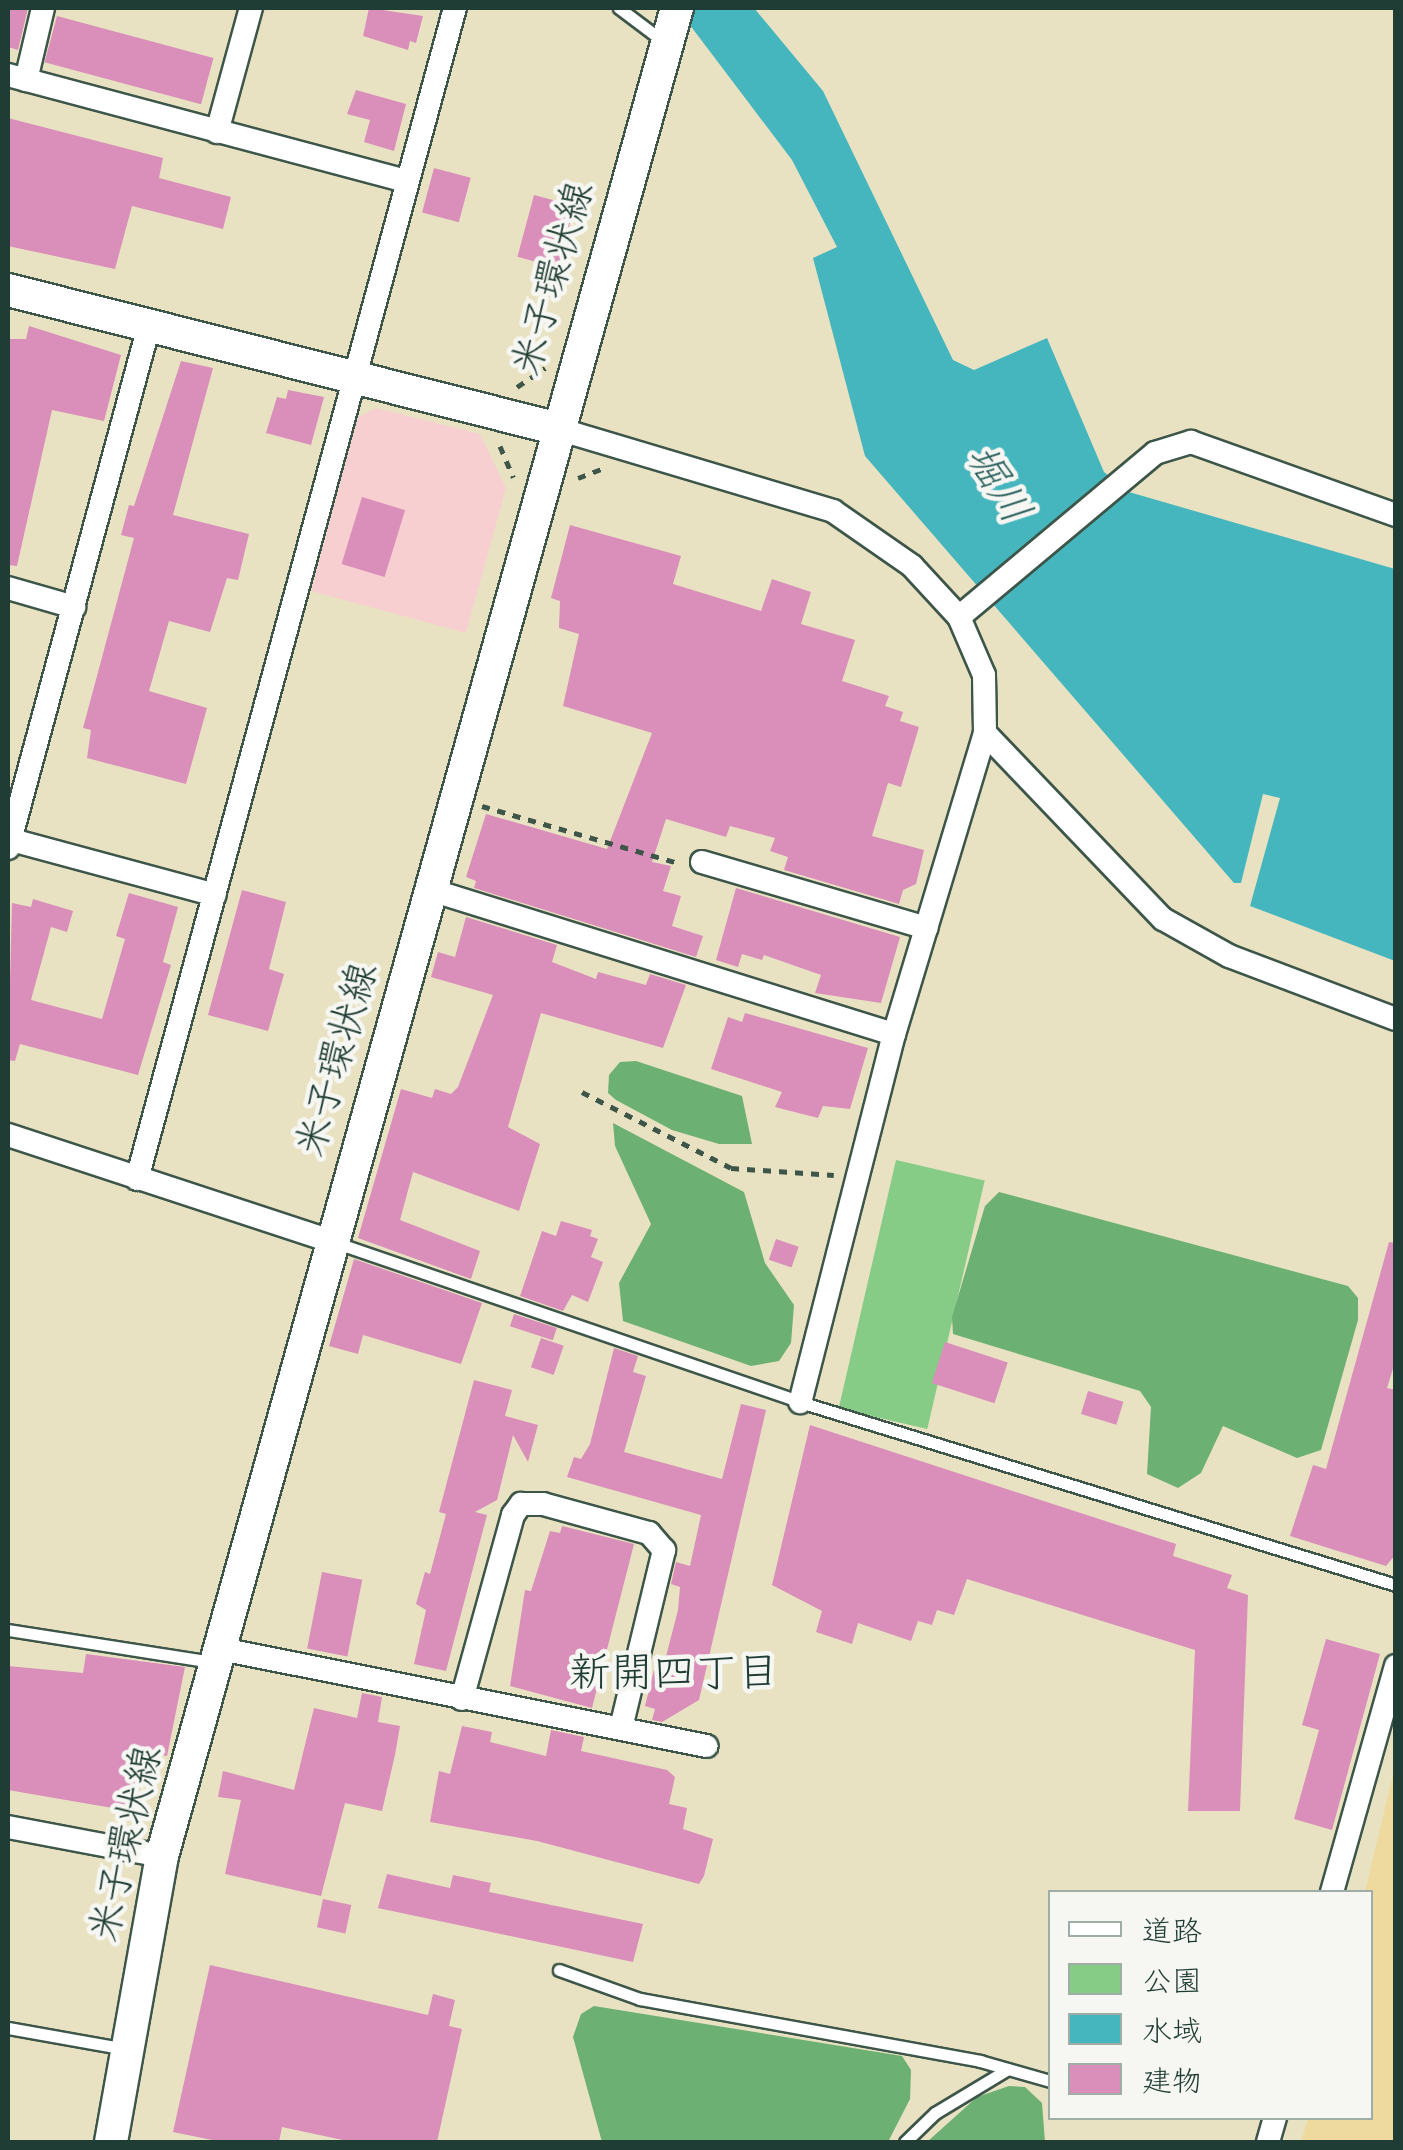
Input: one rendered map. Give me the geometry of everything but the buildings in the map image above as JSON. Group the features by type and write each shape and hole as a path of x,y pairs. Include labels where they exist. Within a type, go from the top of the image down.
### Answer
{"main road":[{"name":"米子環状線","path":"111,2142 162,1856 330,1241 431,890 555,428 676,8"},
{"path":"8,290 150,322 555,428"}],"street":[{"path":"44,8 17,77 407,180"},
{"path":"217,132 251,8"},
{"path":"137,1179 454,8"},
{"path":"150,322 8,842 215,895"},
{"path":"555,428 833,510 912,566 959,617 984,675 986,732 894,1034 800,1402"},
{"path":"959,617 1155,453 1192,442 1396,515"},
{"path":"8,588 74,607"},
{"path":"986,732 1163,919 1229,956 1396,1019"},
{"path":"702,862 926,928"},
{"path":"431,890 894,1034"},
{"path":"8,1135 330,1241"},
{"path":"462,1699 514,1515 522,1504 544,1504 649,1533 664,1550 621,1728"},
{"path":"218,1656 706,1746"},
{"path":"1333,1890 1396,1666"},
{"path":"8,1827 162,1856"}],"lane":[{"path":"619,8 666,44"},
{"path":"330,1241 800,1402 1396,1585"},
{"path":"8,1630 218,1656"},
{"path":"559,1970 640,1999 1008,2069 1048,2080"},
{"path":"8,2028 126,2049"},
{"path":"904,2142 935,2113 1008,2069"}],"path":[{"path":"502,392 533,380 549,363"},
{"path":"495,439 515,488"},
{"path":"470,802 698,869 702,862"},
{"path":"582,1092 731,1168 796,1168 857,1178"}],"shaded area":[{"path":"376,408 480,434 506,488 466,633 311,591 358,417"}],"green space":[{"path":"636,1061 742,1096 752,1144 719,1144 672,1130 616,1100 608,1093 609,1075 620,1062"},
{"path":"613,1123 744,1192 765,1263 794,1305 791,1343 779,1361 751,1366 623,1321 619,1283 651,1224 615,1146"},
{"path":"896,1160 985,1180 927,1429 839,1408"},
{"path":"999,1192 1348,1286 1358,1298 1358,1320 1321,1450 1297,1458 1223,1426 1201,1473 1178,1488 1147,1474 1151,1407 1140,1391 953,1334 952,1317 985,1206"},
{"path":"594,2006 902,2056 911,2070 910,2099 888,2142 602,2142 573,2037 581,2014"},
{"path":"1009,2086 1025,2087 1042,2103 1045,2142 927,2142 977,2097"}],"sand":[{"path":"1395,1766 1395,2142 1301,2142 1307,2120 1373,2120 1373,1890 1365,1890"}],"water":[{"name":"堀川","path":"677,8 754,8 823,91 953,360 974,370 1047,338 1104,472 1129,492 1395,569 1395,961 1250,906 1280,798 1263,794 1241,883 1234,883 865,456 813,258 837,247 792,160"}],"district":[{"name":"新開四丁目","path":"674,1675"}]}
